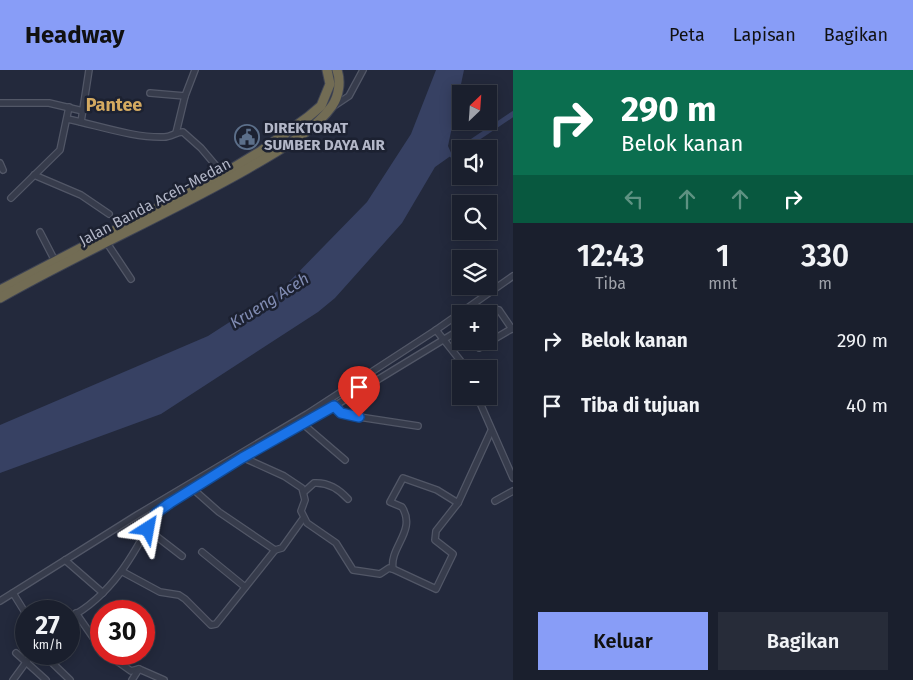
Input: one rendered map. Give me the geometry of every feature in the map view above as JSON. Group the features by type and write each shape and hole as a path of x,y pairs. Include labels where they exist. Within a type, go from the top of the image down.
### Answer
{"highway":[{"name":"Jalan Banda Aceh-Medan","path":"0,298 224,174 261,151 308,118 320,106 330,84 327,70"},
{"path":"332,107 339,88 337,70"},
{"name":"Jalan Banda Aceh-Medan","path":"0,290 55,261 213,188 278,151 322,118 332,107"}],"street":[{"path":"81,122 89,70"},
{"path":"176,133 185,96 195,70"},
{"path":"332,107 349,96 363,70"},
{"path":"150,93 185,96"},
{"path":"0,103 49,103 83,111"},
{"path":"11,198 60,150 69,107"},
{"path":"67,119 100,128 154,137 168,137 176,133 184,133 201,148 224,174"},
{"path":"0,163 3,170"},
{"path":"34,175 82,195 109,214"},
{"path":"40,232 55,261"},
{"path":"105,239 131,280"},
{"path":"0,601 137,515 307,414 436,330 513,276"},
{"path":"497,310 513,329 497,338"},
{"path":"436,330 461,360"},
{"path":"80,610 103,593 123,572 156,513 242,458 334,406 452,334"},
{"path":"481,405 491,431 511,467 513,478"},
{"path":"334,406 340,412 346,414 418,426"},
{"path":"303,424 345,460"},
{"path":"348,499 342,493 322,483 314,483 304,492 301,511 308,523 336,543 353,570 380,574 389,568 437,588 453,554 437,543 434,536 458,503 491,431"},
{"path":"242,458 284,476 304,492"},
{"path":"393,569 392,558 404,535 407,522 402,508 390,502 400,480 405,478 432,488 458,503"},
{"path":"193,489 219,512 275,550"},
{"path":"495,502 513,491"},
{"path":"123,572 160,592 179,595 213,626 275,550 282,548 302,520"},
{"path":"148,529 182,556"},
{"path":"202,552 245,587"},
{"path":"65,560 103,593"},
{"path":"13,593 17,600"},
{"path":"80,619 90,633"},
{"path":"12,680 25,665"},
{"path":"31,665 46,680"},
{"path":"55,665 70,680"},
{"path":"123,665 131,671 139,669 164,680"},
{"path":"132,680 139,669"}],"water":[{"name":"Krueng Aceh","path":"436,70 464,70 461,85 452,85 452,127 448,146 452,155 435,167 402,223 335,298 318,312 161,414 0,473 0,425 208,336 284,287 367,202 411,134"}],"waterway":[{"path":"474,140 513,114"}],"place":[{"name":"DIREKTORAT SUMBER DAYA AIR","path":"247,137"}],"district":[{"name":"Pantee","path":"114,105"}],"route":[{"path":"148,529 156,513 170,503 242,458 334,406 341,413 359,417"}]}
